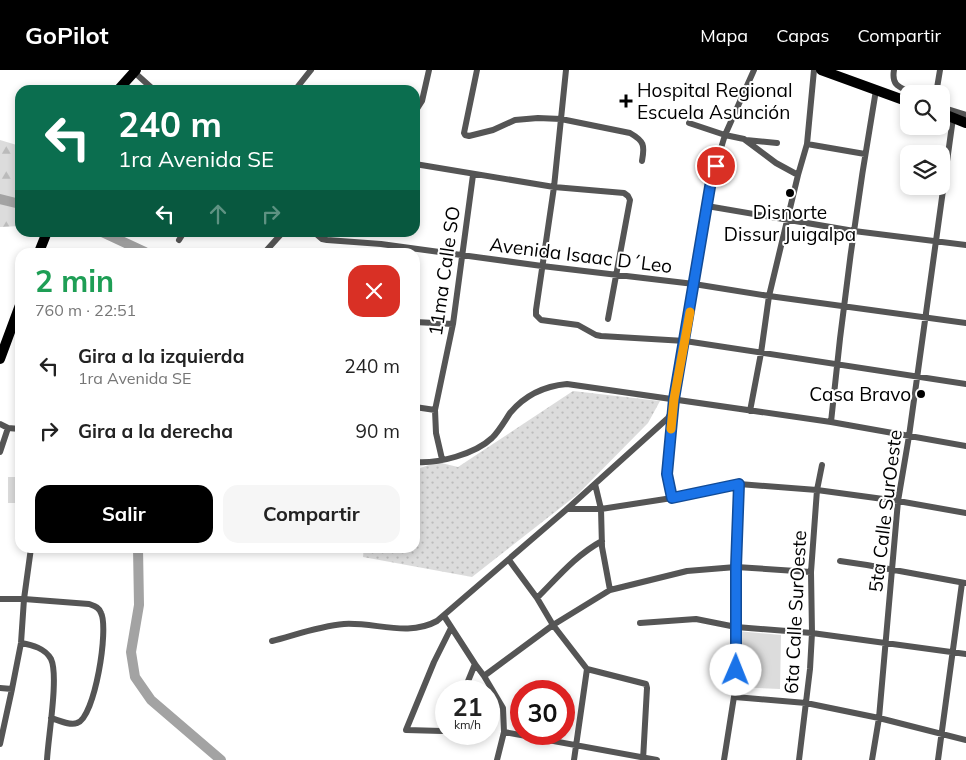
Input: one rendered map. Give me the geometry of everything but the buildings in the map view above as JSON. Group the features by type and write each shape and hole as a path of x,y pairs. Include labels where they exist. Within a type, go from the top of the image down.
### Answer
{"highway":[{"path":"821,70 900,99"},
{"path":"122,85 135,71"},
{"path":"950,117 966,122"},
{"path":"0,357 15,319"}],"street":[{"path":"300,85 311,70"},
{"path":"420,103 428,70"},
{"path":"477,70 464,132 465,135 469,136 493,130 508,122 524,118 561,119 630,133 642,143 644,149 642,161"},
{"path":"566,70 554,187 536,310 536,315 541,320 578,325 601,336 685,341 966,384"},
{"path":"672,498 667,474 674,399 711,181 725,135 754,70"},
{"path":"750,411 769,296 807,144 814,70"},
{"path":"894,70 892,78 894,83 900,86"},
{"path":"938,85 940,70"},
{"path":"135,71 149,85"},
{"path":"831,422 836,365 854,231 876,90"},
{"path":"950,109 966,115"},
{"name":"5ta Calle SurOeste","path":"872,760 879,718 898,501 926,318 953,118"},
{"path":"689,123 725,135 777,143"},
{"path":"744,139 776,163 798,175"},
{"path":"807,144 865,154"},
{"path":"420,165 554,187 624,193 628,196 630,200 608,319"},
{"name":"11ma Calle SO","path":"442,459 436,434 435,410 453,324 473,175"},
{"path":"707,206 854,231 966,246"},
{"path":"269,248 278,237"},
{"name":"Avenida Isaac D´Leo","path":"320,237 327,240 410,248"},
{"path":"380,248 381,244"},
{"name":"Avenida Isaac D´Leo","path":"420,249 694,284 966,324"},
{"path":"420,322 453,324"},
{"path":"420,462 466,454 482,446 497,433 511,412 525,399 548,387 568,384 831,422 966,446"},
{"path":"420,408 435,410"},
{"path":"272,641 344,624 406,629 430,625 444,616 567,509 660,426 673,409"},
{"path":"0,424 15,429"},
{"path":"0,452 8,428"},
{"name":"6ta Calle SurOeste","path":"799,760 812,634 810,572 817,490 822,465"},
{"path":"595,484 601,509 602,540 610,590"},
{"path":"567,509 601,509 672,498 739,484 817,490 966,513"},
{"path":"724,760 734,697 739,484"},
{"path":"537,598 573,560 586,549 602,540"},
{"path":"0,744 21,642 30,553"},
{"path":"509,560 537,598 553,625 586,669 643,682 647,688 643,759"},
{"path":"840,561 964,583 952,652 938,760"},
{"path":"484,676 553,625 610,590 687,572 736,567 810,572"},
{"path":"0,599 89,604 97,607 101,612 104,623 97,684 87,714 79,723 74,724 51,718"},
{"path":"444,616 503,708 504,732 496,760"},
{"path":"640,623 689,618 736,627 812,634 966,654"},
{"path":"435,732 406,730 434,662 451,628"},
{"path":"21,642 35,646 51,658 54,672 47,760"},
{"path":"468,680 475,664"},
{"path":"574,760 586,669"},
{"path":"0,688 12,689"},
{"path":"734,697 806,703 879,718 966,740"},
{"path":"504,732 577,744 643,759 657,760"}],"green space":[{"path":"0,140 15,144 15,226 0,227"},
{"path":"573,391 660,401 648,423 578,494 472,577 363,557 363,553 420,553 420,468 437,462 458,467"},
{"path":"8,477 15,477 15,503 8,503"},
{"path":"737,631 781,635 780,689 736,687"}],"waterway":[{"path":"0,199 15,203"},
{"path":"113,237 136,248"},
{"path":"138,553 139,605 131,652 135,677 151,700 221,760"}],"slow traffic":[{"path":"671,429 674,399 690,312"}],"place":[{"name":"Hospital Regional Escuela Asunción","path":"626,101"},
{"name":"Disnorte Dissur Juigalpa","path":"790,193"},
{"name":"Casa Bravo","path":"921,394"}],"route":[{"path":"716,166 711,181 674,399 667,474 672,498 739,484 736,567 736,670"}]}
